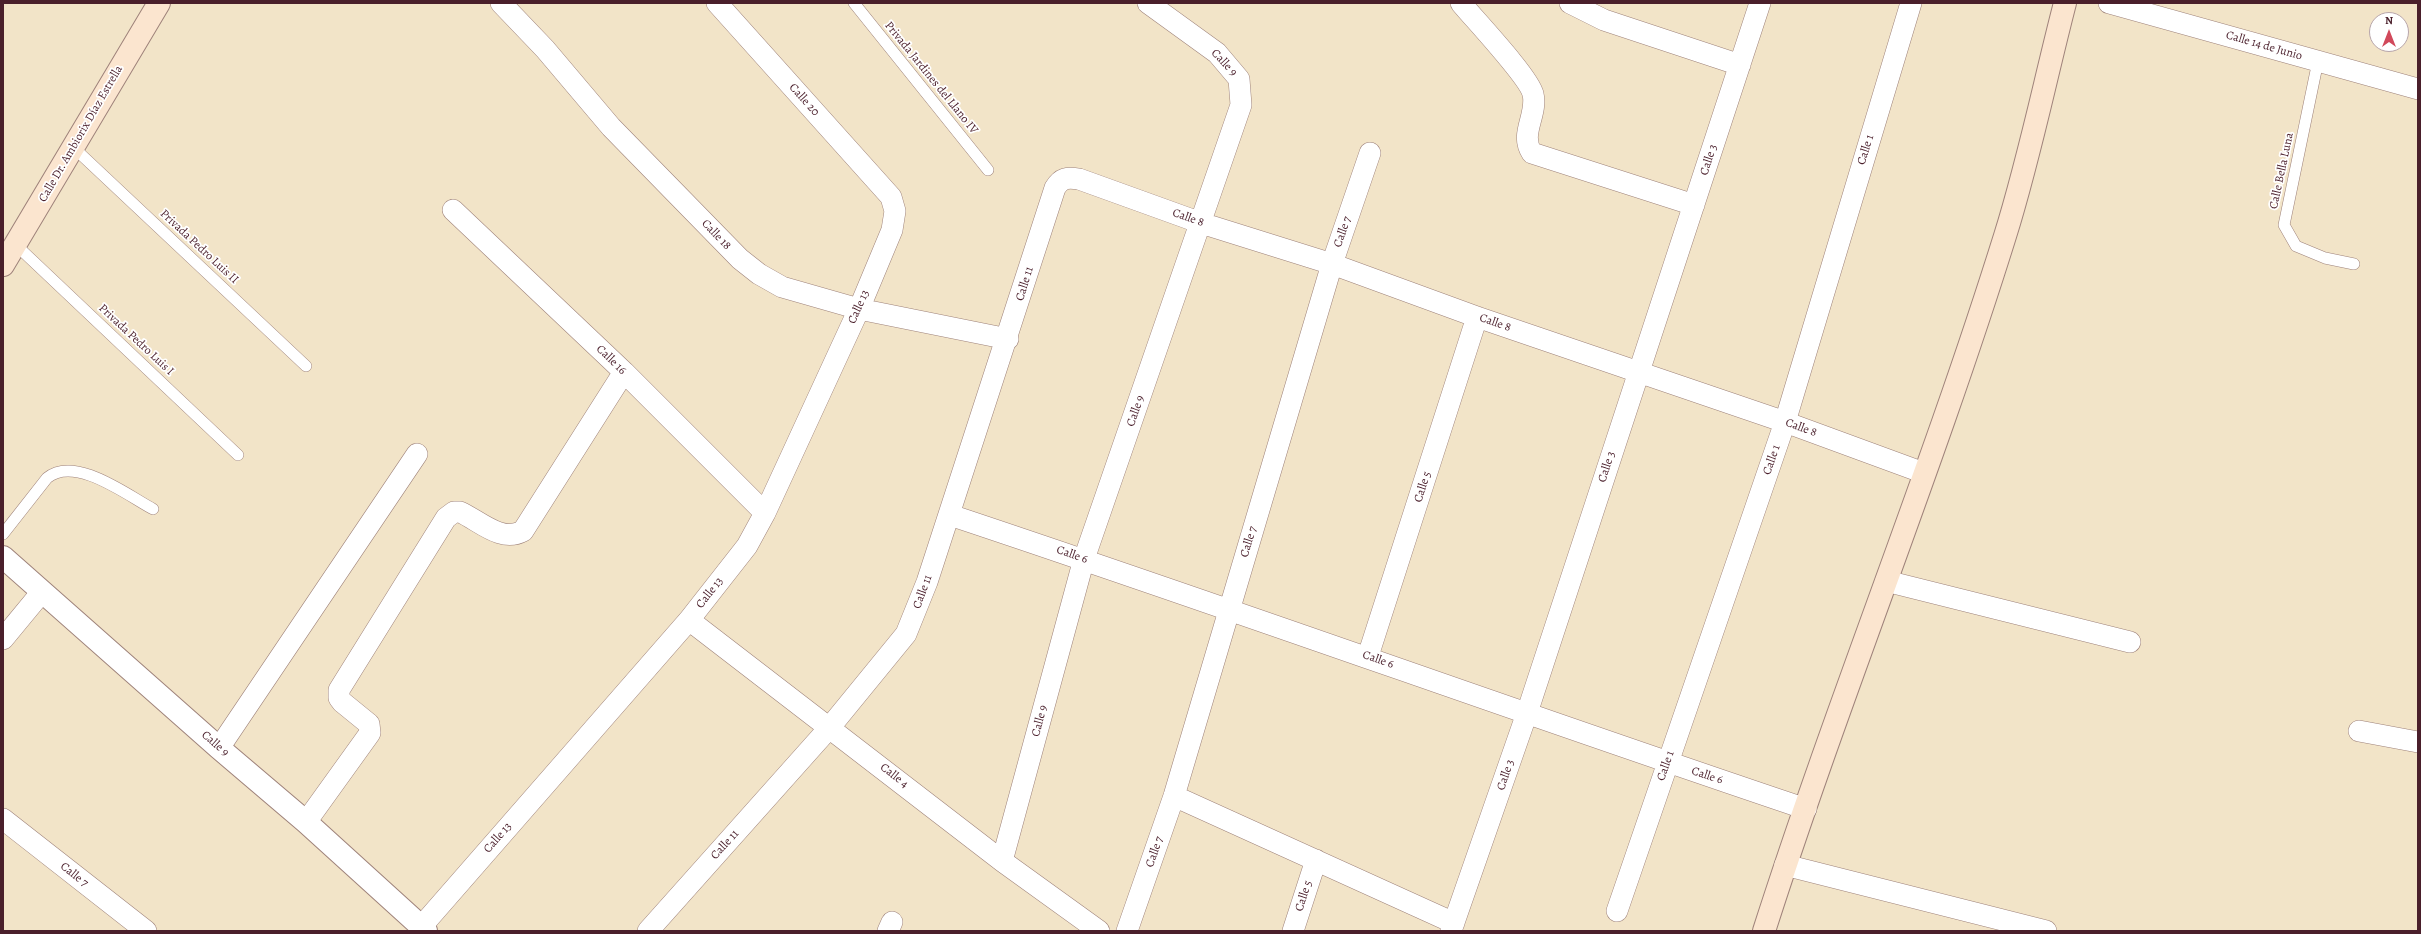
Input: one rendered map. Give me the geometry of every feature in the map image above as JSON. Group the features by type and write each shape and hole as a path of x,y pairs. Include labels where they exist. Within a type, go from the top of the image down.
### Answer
{"main road":[{"name":"Calle Dr. Ambiorix Díaz Estrella","path":"3,265 159,3"},
{"path":"1764,931 1924,473 2005,234 2065,3"}],"street":[{"name":"Calle 18","path":"501,3 546,49 611,127 740,259 759,274 782,287 859,309 1008,339"},
{"name":"Calle 20","path":"717,3 891,197"},
{"name":"Calle 9","path":"1002,861 1084,559 1202,223 1241,105 1239,79 1218,53 1148,3"},
{"path":"1461,3 1524,79 1533,94 1532,114 1526,137 1528,147 1532,153 1694,205"},
{"path":"1570,3 1604,20 1740,65"},
{"name":"Calle 3","path":"1453,927 1527,713 1760,3"},
{"name":"Calle 1","path":"1617,911 1785,422 1910,3"},
{"name":"Calle 14 de Junio","path":"2109,3 2418,89"},
{"name":"Calle 7","path":"1128,931 1174,796 1332,264 1370,153"},
{"name":"Calle 8","path":"1064,178 1079,179 1202,223 1332,264 1477,317 1785,422 1924,473"},
{"name":"Calle 11","path":"648,931 830,727 906,634 917,611 950,515 1008,339 1055,188 1058,182 1064,178"},
{"name":"Calle 13","path":"423,929 689,620 747,546 765,513 859,309 892,230 895,211 891,197"},
{"name":"Calle 16","path":"453,210 624,372 765,513"},
{"name":"Calle 5","path":"1368,656 1477,317"},
{"path":"306,822 370,733 369,724 339,698 339,690 446,518 454,512 460,512 501,535 512,535 523,531 624,372"},
{"path":"219,748 417,454"},
{"name":"Calle 6","path":"950,515 1368,656 1668,763 1806,809"},
{"name":"Calle 9","path":"3,557 41,593 306,822 423,929"},
{"path":"1886,581 2130,642"},
{"path":"3,639 41,593"},
{"name":"Calle 4","path":"689,620 830,727 1002,861 1100,931"},
{"path":"2359,731 2418,742"},
{"path":"1174,796 1316,860 1453,927"},
{"name":"Calle 7","path":"3,819 146,931"},
{"name":"Calle 5","path":"1293,931 1316,860"},
{"path":"1786,865 2046,931"}],"lane":[{"name":"Privada Jardines del Llano IV","path":"854,3 988,170"},
{"name":"Calle Bella Luna","path":"2318,61 2284,225 2296,246 2325,258 2354,264"},
{"name":"Privada Pedro Luis II","path":"73,147 306,366"},
{"name":"Privada Pedro Luis I","path":"16,245 238,454"},
{"path":"3,534 47,478 55,471 72,471 92,475 153,509"}]}
